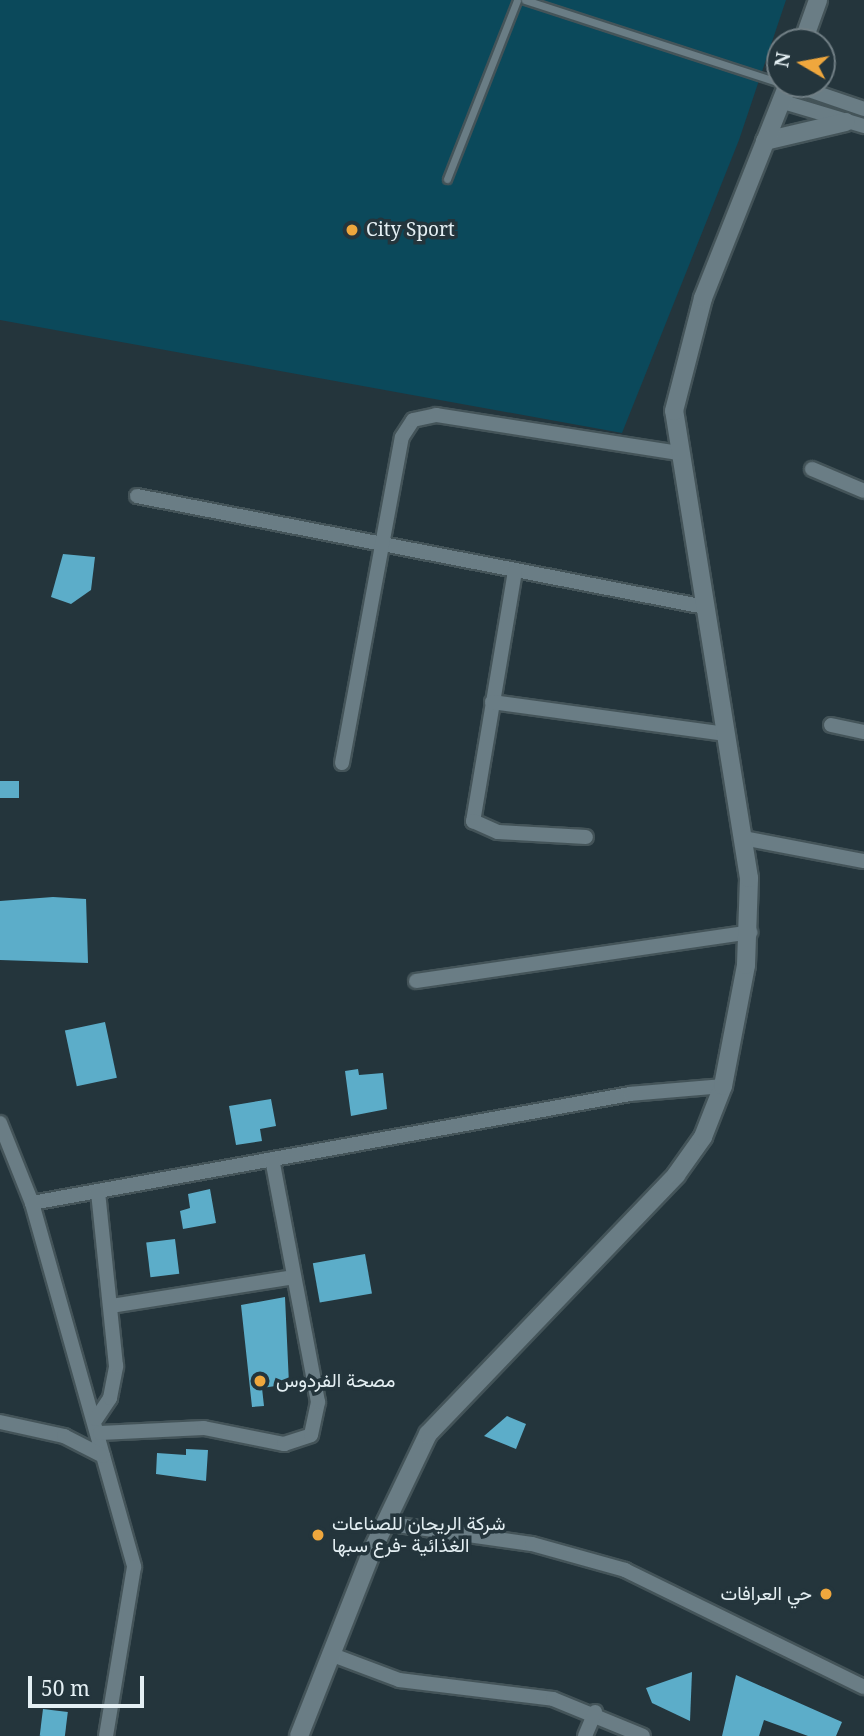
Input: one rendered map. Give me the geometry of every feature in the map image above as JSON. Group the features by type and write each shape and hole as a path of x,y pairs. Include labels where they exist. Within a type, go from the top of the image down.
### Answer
{"street":[{"path":"808,28 818,0"},
{"path":"299,1736 384,1523 428,1434 676,1175 703,1137 723,1086 750,932 743,838 678,453 674,411 685,354 765,141 778,98"},
{"path":"793,98 846,122 864,127"},
{"path":"829,98 864,110"},
{"path":"765,141 846,122"},
{"path":"342,763 402,437 420,416 678,453"},
{"path":"813,469 864,491"},
{"path":"137,496 705,607"},
{"path":"515,571 473,821 498,831 586,837"},
{"path":"492,702 726,734"},
{"path":"831,725 864,732"},
{"path":"743,838 864,861"},
{"path":"416,981 750,932"},
{"path":"32,1203 630,1094 723,1086"},
{"path":"0,1123 32,1203 98,1426 103,1456 134,1567 106,1736"},
{"path":"98,1426 204,1428 284,1444 311,1435 318,1402 272,1159"},
{"path":"98,1426 116,1377 99,1191"},
{"path":"111,1306 294,1277"},
{"path":"0,1422 64,1436 103,1456"},
{"path":"384,1523 532,1544 625,1570 864,1687"},
{"path":"330,1654 399,1680 522,1693 595,1712 643,1736"},
{"path":"585,1736 595,1712"}],"lane":[{"path":"447,179 517,0"},
{"path":"525,0 766,83"}],"shaded area":[{"name":"City Sport","path":"0,0 786,0 777,28 766,28 766,60 739,140 622,433 0,320"}],"building":[{"path":"63,554 95,557 91,590 71,604 51,597"},
{"path":"0,781 19,781 19,798 0,798"},
{"path":"53,897 86,899 88,963 0,960 0,901"},
{"path":"105,1022 117,1078 77,1086 65,1031"},
{"path":"358,1069 359,1075 383,1073 387,1109 351,1116 345,1071"},
{"path":"271,1099 276,1126 260,1129 262,1141 236,1145 229,1106"},
{"path":"210,1189 216,1223 183,1229 180,1211 190,1208 188,1194"},
{"path":"175,1239 179,1274 150,1277 146,1243"},
{"path":"365,1254 372,1293 320,1303 313,1263"},
{"path":"285,1297 289,1384 262,1388 264,1406 252,1407 241,1305"},
{"path":"507,1416 526,1424 516,1449 484,1436"},
{"path":"186,1449 208,1450 206,1481 156,1474 157,1453 186,1455"},
{"path":"692,1672 690,1721 652,1703 646,1688"},
{"path":"736,1675 842,1722 836,1736 808,1736 764,1720 759,1736 722,1736"},
{"path":"43,1709 68,1712 65,1736 40,1736"}],"place":[{"name":"City Sport","path":"352,230"},
{"name":"مصحة الفردوس","path":"260,1381"},
{"name":"شركة الريحان للصناعات الغذائية -فرع سبها","path":"318,1535"},
{"name":"حي العرافات","path":"826,1594"}]}
